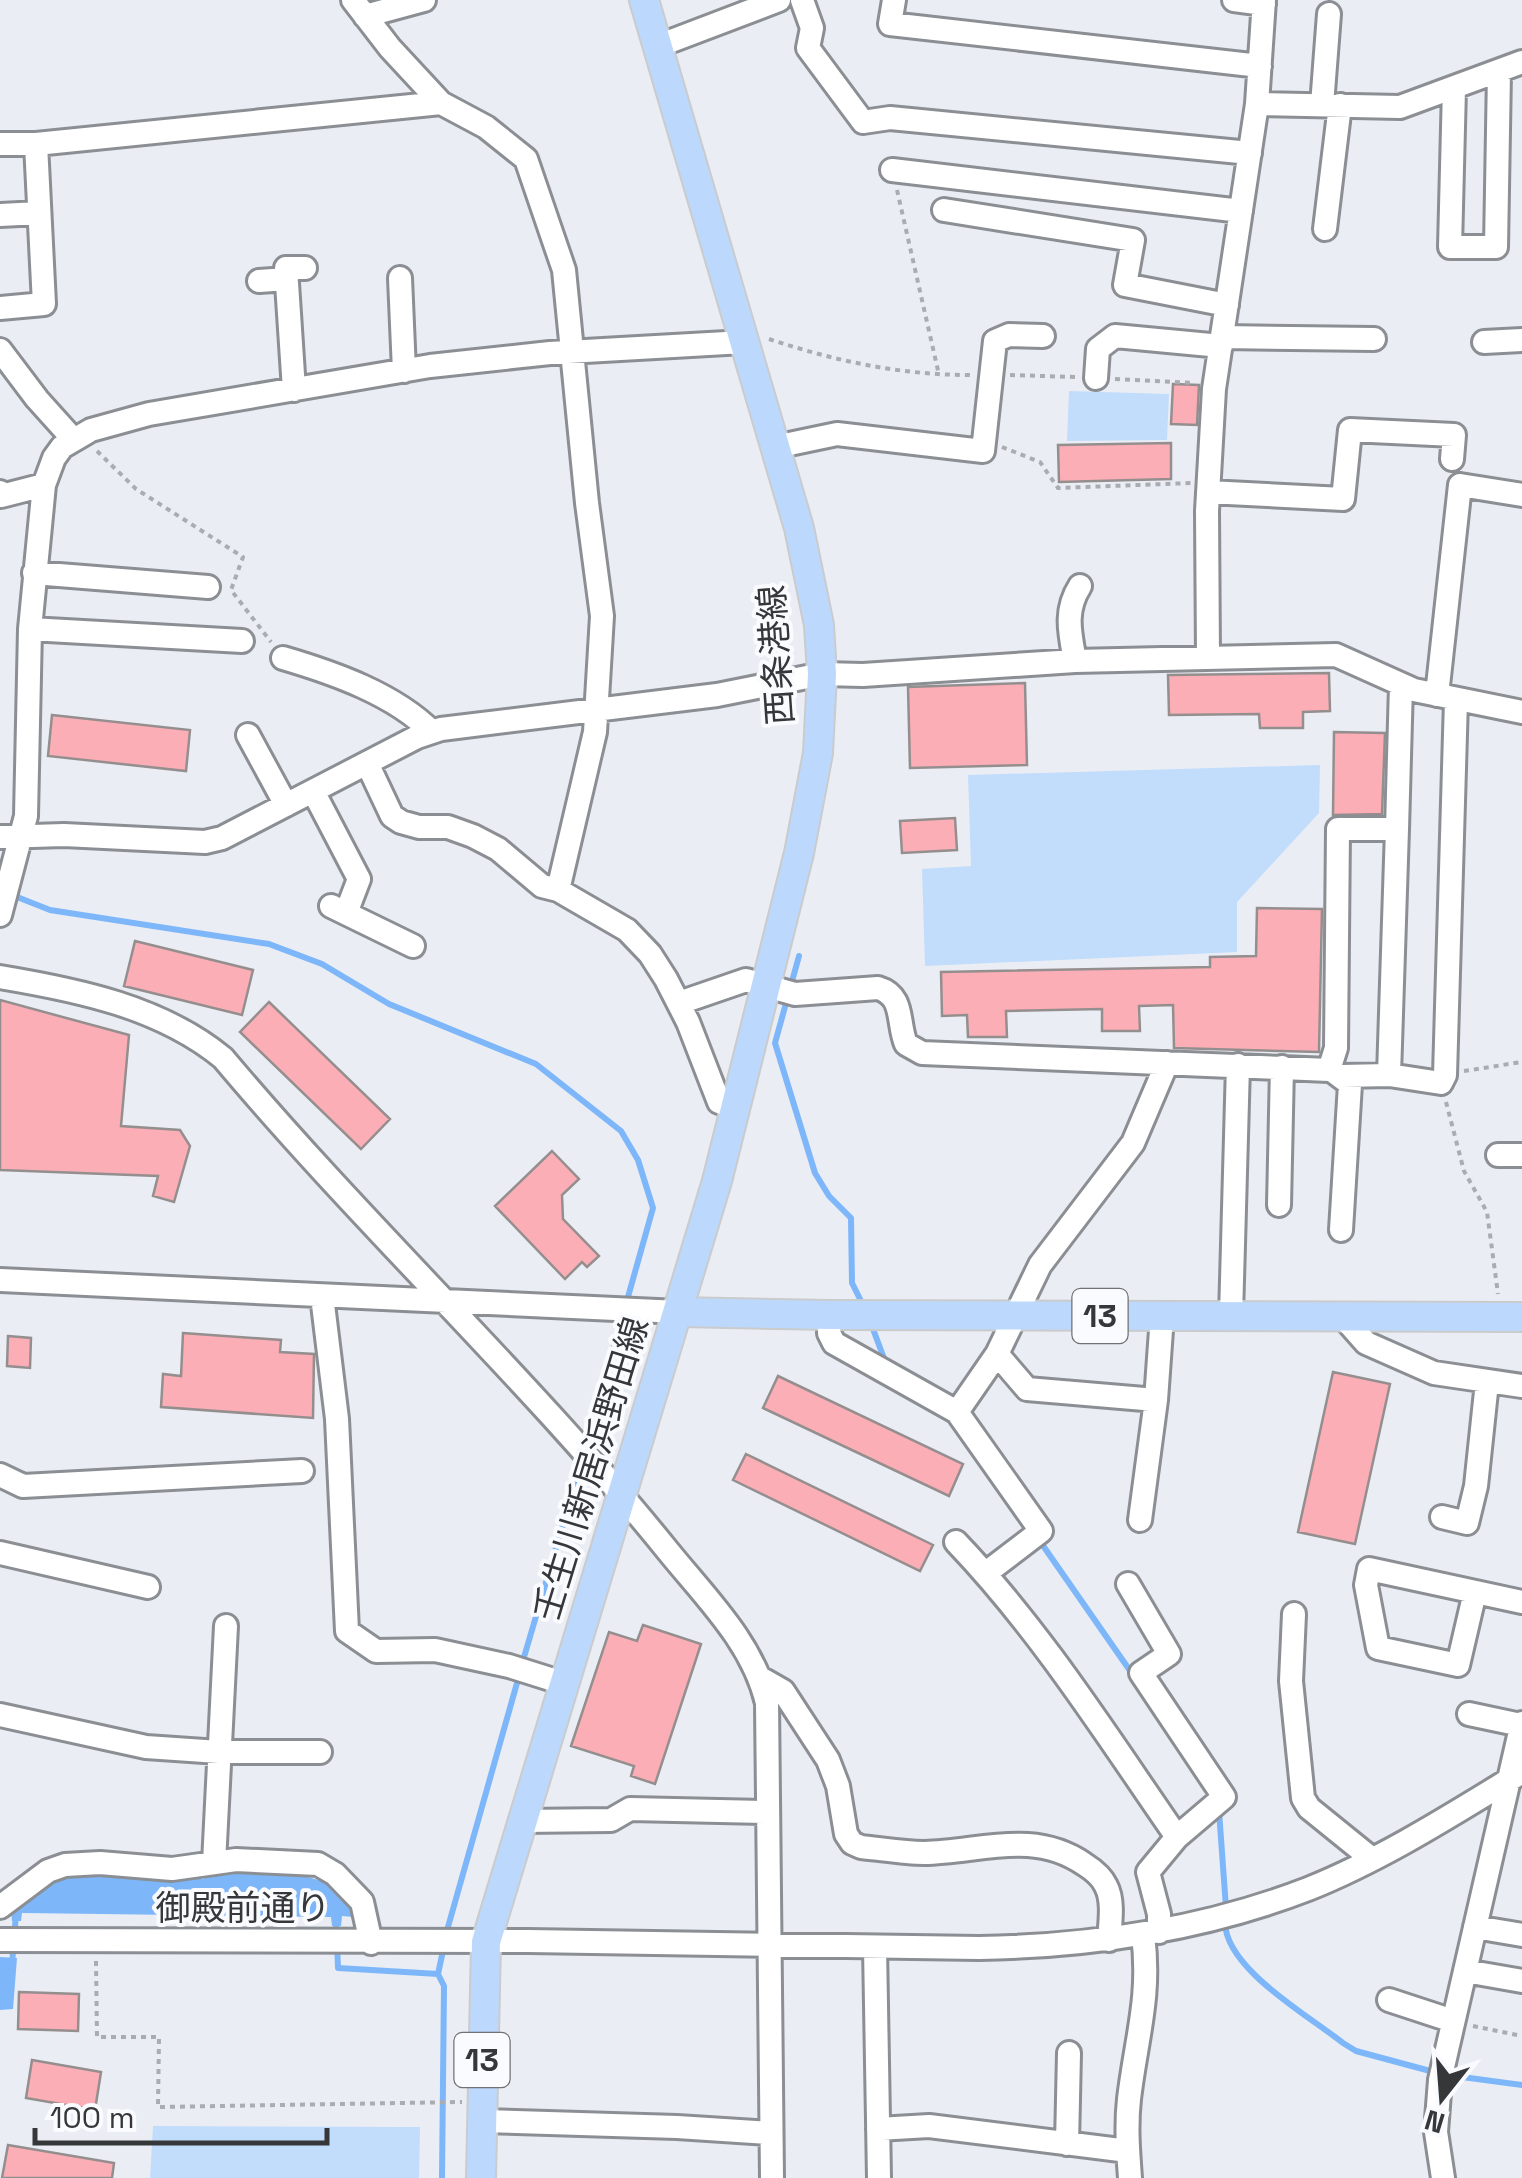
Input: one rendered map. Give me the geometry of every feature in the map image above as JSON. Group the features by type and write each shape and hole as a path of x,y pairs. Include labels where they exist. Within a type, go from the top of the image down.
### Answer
{"main road":[{"name":"西条港線","path":"644,0 811,580 822,674 812,792 735,1108 679,1312"},
{"name":"壬生川新居浜野田線","path":"481,2178 486,1942 679,1312 1512,1317"}],"street":[{"path":"359,8 424,0"},
{"path":"658,46 779,0"},
{"path":"802,0 812,28 808,48 862,122 890,118 1250,153"},
{"path":"894,0 890,24 1260,66"},
{"path":"1208,657 1208,487 1214,389 1257,104 1264,2 1234,0"},
{"path":"359,8 412,74 441,102 486,127 526,159 564,270 586,503 601,600 592,755 558,890"},
{"path":"1325,229 1331,105 1329,14"},
{"path":"1257,104 1400,107 1522,62"},
{"path":"1454,88 1450,247 1496,247 1498,72"},
{"path":"0,144 36,144 441,102"},
{"path":"0,308 44,304 36,144"},
{"path":"892,170 1241,211"},
{"path":"944,210 1133,240 1125,285 1227,305"},
{"path":"0,215 40,213"},
{"path":"259,281 296,274 294,390"},
{"path":"400,278 404,371"},
{"path":"775,447 838,434 983,451 996,341 1009,335 1043,336"},
{"path":"1096,378 1098,348 1115,336 1221,341 1374,338"},
{"path":"1484,342 1522,340"},
{"path":"0,915 11,837 26,816 30,629 44,485 54,458 76,437 149,414 404,371 497,358 744,342"},
{"path":"0,350 37,400 76,437"},
{"path":"1208,487 1343,498 1341,430 1454,434 1452,458"},
{"path":"0,492 2,496 44,485"},
{"path":"679,1003 746,980 795,994 866,988 889,991 898,1004 906,1044 922,1053 1282,1067 1443,1079 1447,697 1460,485 1522,495"},
{"path":"34,573 208,587"},
{"path":"1075,661 1068,617 1071,599 1080,586"},
{"path":"30,629 242,641"},
{"path":"11,837 64,835 205,842 222,838 432,732 718,695 822,674 1075,661 1336,655 1402,686 1522,712"},
{"path":"283,658 326,670 413,713 432,732"},
{"path":"1389,1076 1402,686"},
{"path":"248,735 286,805"},
{"path":"368,763 392,816 401,822 419,827 448,827 473,836 498,850 542,886 558,890 626,930 650,954 679,1003 719,1102 735,1108"},
{"path":"313,791 359,879 357,891 339,910 412,946"},
{"path":"1336,1073 1338,829 1397,829"},
{"path":"0,977 90,994 196,1036 223,1058 442,1301 571,1436 739,1639 762,1679 767,1703 772,2178"},
{"path":"957,1412 998,1354 1040,1265 1132,1144 1168,1063"},
{"path":"1231,1316 1238,1065"},
{"path":"1279,1205 1282,1067"},
{"path":"1336,1073 1350,1084 1342,1230"},
{"path":"1498,1154 1522,1155"},
{"path":"0,1280 679,1312"},
{"path":"322,1296 337,1419 347,1631 376,1651 435,1650 510,1666 563,1683"},
{"path":"830,1315 829,1333 834,1343 957,1412 1041,1531 986,1573"},
{"path":"1140,1520 1156,1400 1162,1316"},
{"path":"1344,1317 1366,1342 1434,1373 1522,1386"},
{"path":"998,1354 1027,1389 1156,1400"},
{"path":"1442,1517 1467,1523 1476,1486 1487,1382"},
{"path":"0,1474 23,1486 302,1471"},
{"path":"956,1542 986,1573 1057,1663 1177,1837"},
{"path":"0,1553 148,1587"},
{"path":"1475,1592 1458,1665 1378,1648 1366,1585 1369,1569 1522,1602"},
{"path":"1115,2178 1146,1998 1151,1934 1159,1914 1148,1872 1177,1837 1224,1797 1141,1673 1169,1654 1128,1584"},
{"path":"1294,1614 1291,1682 1303,1798 1309,1808 1372,1859"},
{"path":"214,1864 226,1626"},
{"path":"762,1679 783,1691 828,1760 841,1798 846,1834 852,1843 924,1853 1005,1844 1032,1844 1056,1850 1093,1870 1106,1886 1109,1940"},
{"path":"1443,2178 1436,2132 1441,2073 1475,1926 1516,1776 1522,1724 1469,1714"},
{"path":"0,1715 146,1747 320,1752"},
{"name":"御殿前通り","path":"0,1940 1045,1947 1151,1934 1269,1902 1372,1859 1516,1776"},
{"path":"521,1821 611,1820 630,1809 768,1812"},
{"path":"0,1907 48,1872 64,1866 100,1863 172,1869 236,1860 318,1864 362,1902 371,1944"},
{"path":"1475,1926 1522,1935"},
{"path":"875,1947 879,2178"},
{"path":"1465,1971 1522,1980"},
{"path":"1389,2000 1453,2021"},
{"path":"1066,2144 1069,2053"},
{"path":"482,2121 677,2126 770,2133"},
{"path":"878,2129 929,2126 1119,2150"},
{"path":"1119,2150 1130,2178"}],"path":[{"path":"892,170 939,375"},
{"path":"76,437 136,489 243,557 231,590 283,658"},
{"path":"985,438 1040,462 1058,488 1208,487"},
{"path":"1512,1317 1487,1212 1464,1171 1443,1079 1522,1062"},
{"path":"96,1942 97,2037 159,2037 158,2106 454,2102"},
{"path":"1453,2021 1522,2036"}],"shaded area":[{"path":"1069,391 1169,394 1167,440 1067,441"},
{"path":"1320,765 1319,813 1237,902 1237,952 925,966 922,869 971,866 968,775"},
{"path":"153,2126 420,2127 419,2178 150,2178"}],"water":[{"path":"246,1870 324,1882 346,1901 353,1917 342,1916 341,1926 332,1926 331,1917 22,1913 21,1921 12,1921 11,1911 64,1877 94,1872 204,1879 205,1874"},
{"path":"0,1957 17,1958 13,2009 0,2010"}],"building":[{"path":"1173,384 1199,385 1197,425 1171,424"},
{"path":"1171,443 1171,479 1059,482 1058,445"},
{"path":"1329,673 1330,711 1303,712 1303,728 1260,728 1259,714 1169,715 1168,675"},
{"path":"1025,683 1027,765 910,768 908,687"},
{"path":"52,715 190,730 186,771 48,756"},
{"path":"1334,732 1385,733 1382,814 1333,815"},
{"path":"955,818 957,850 902,853 900,821"},
{"path":"1257,908 1322,909 1319,1052 1174,1048 1173,1005 1139,1006 1140,1031 1102,1031 1102,1009 1006,1011 1007,1037 968,1037 967,1015 942,1016 941,972 1210,967 1210,957 1256,956"},
{"path":"135,941 253,970 242,1015 124,986"},
{"path":"0,1000 129,1035 121,1126 180,1130 190,1146 174,1202 153,1196 158,1176 0,1170"},
{"path":"269,1002 390,1119 361,1149 240,1032"},
{"path":"552,1151 579,1179 562,1195 563,1219 599,1256 587,1267 582,1262 565,1279 495,1206"},
{"path":"183,1333 281,1340 280,1352 314,1354 313,1418 161,1407 163,1374 181,1376"},
{"path":"8,1336 31,1338 30,1368 7,1366"},
{"path":"1333,1372 1390,1384 1355,1544 1298,1532"},
{"path":"778,1376 963,1464 949,1496 763,1408"},
{"path":"746,1454 933,1545 920,1571 733,1480"},
{"path":"643,1625 701,1644 655,1784 631,1776 634,1766 571,1746 609,1632 637,1641"},
{"path":"19,1992 79,1994 78,2031 18,2029"},
{"path":"32,2060 101,2072 95,2110 26,2098"},
{"path":"8,2145 114,2163 112,2178 2,2178"}],"waterway":[{"path":"12,895 50,910 269,944 322,964 389,1004 536,1064 621,1131 638,1160 653,1208 626,1304"},
{"path":"799,956 775,1043 815,1173 829,1196 851,1218 852,1283 863,1305"},
{"path":"586,1443 623,1316"},
{"path":"870,1321 888,1364"},
{"path":"522,1664 582,1460"},
{"path":"1037,1537 1133,1675"},
{"path":"446,1934 519,1676"},
{"path":"1219,1811 1226,1908"},
{"path":"0,1968 12,1964 16,1914"},
{"path":"336,1919 338,1968 438,1974"},
{"path":"1225,1921 1228,1939 1253,1973 1343,2043 1356,2051 1434,2072"},
{"path":"442,2178 444,1986 438,1974 444,1946"},
{"path":"1447,2075 1522,2085"}]}
